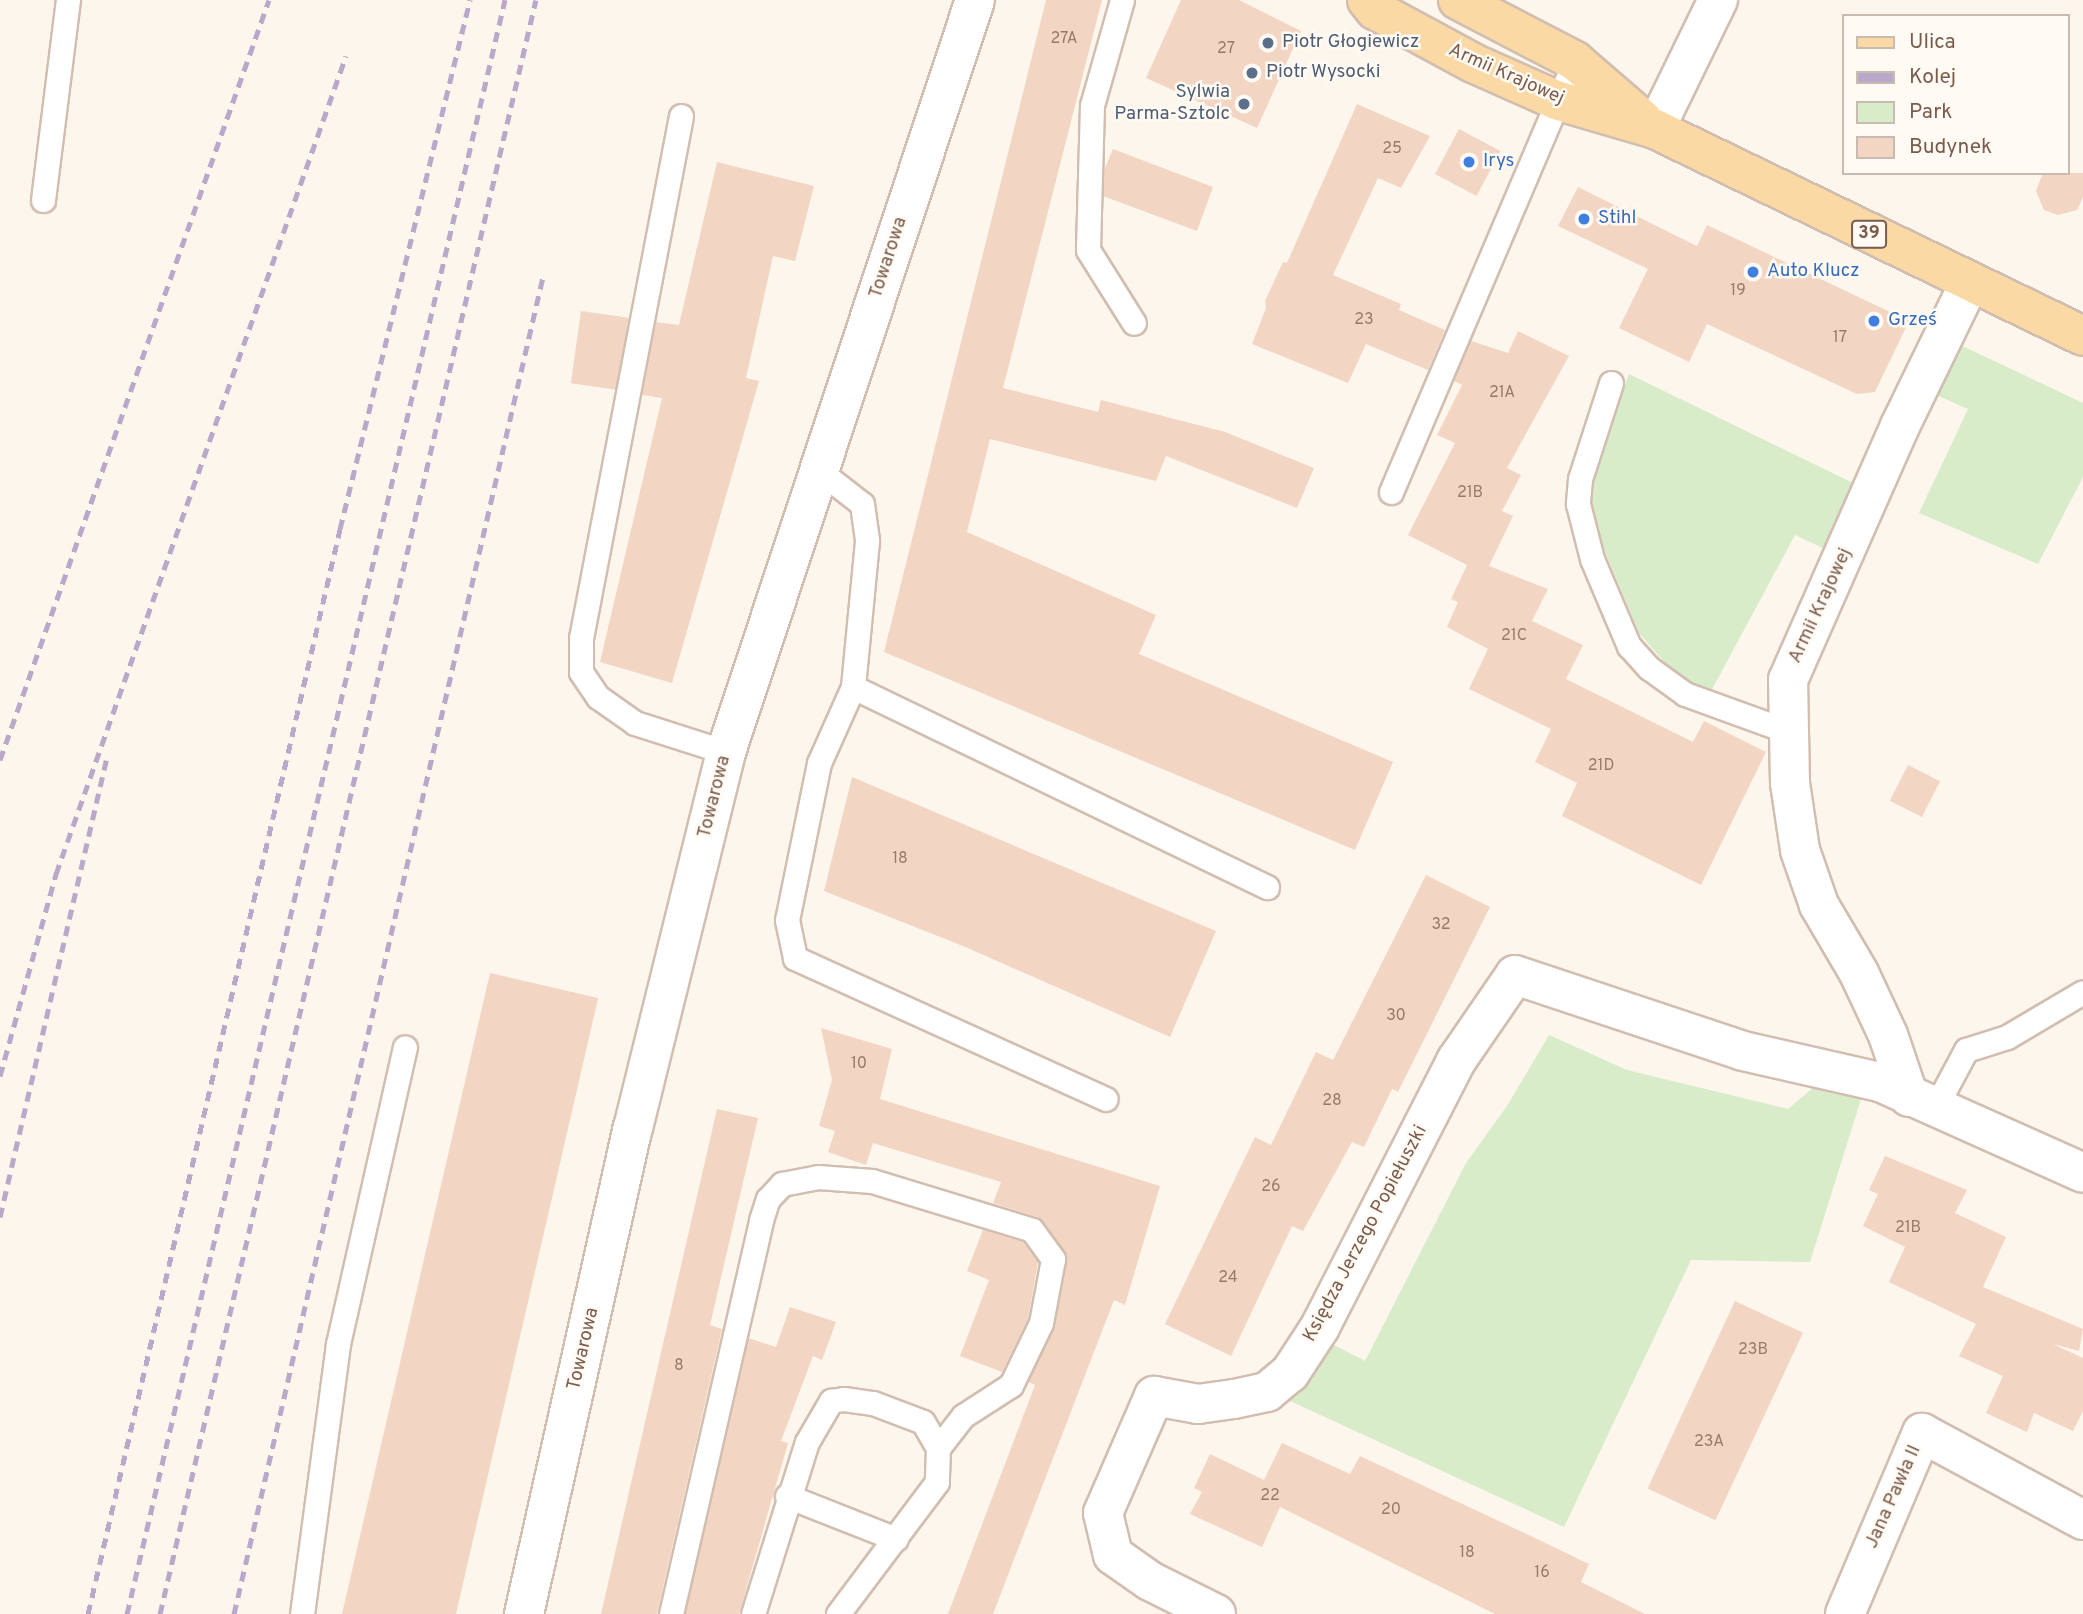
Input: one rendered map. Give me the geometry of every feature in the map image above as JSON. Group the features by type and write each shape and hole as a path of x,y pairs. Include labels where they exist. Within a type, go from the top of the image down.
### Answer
{"main road":[{"name":"Armii Krajowej","path":"1367,0 1375,10 1473,64 1556,100 1655,130 1969,284 2083,336"},
{"name":"Armii Krajowej","path":"1458,0 1575,61 1655,130"}],"street":[{"name":"Towarowa","path":"524,1614 634,1128 726,752 975,0"},
{"path":"1655,130 1718,0"},
{"name":"Armii Krajowej","path":"1922,1102 1859,973 1819,905 1808,872 1790,783 1788,680 1900,426 1969,284"},
{"name":"Księdza Jerzego Popiełuszki","path":"1216,1614 1150,1581 1114,1555 1103,1513 1154,1396 1198,1404 1234,1399 1267,1392 1290,1373 1320,1326 1456,1061 1515,975 1743,1051 1880,1082 1922,1102"},
{"path":"1922,1102 2083,1173"},
{"name":"Jana Pawła II","path":"1845,1614 1922,1433 2083,1520"}],"lane":[{"path":"43,200 68,0"},
{"path":"1122,0 1092,105 1088,250 1135,323"},
{"path":"1391,492 1556,100 1575,61"},
{"path":"681,116 581,638 581,672 598,696 635,723 726,752"},
{"path":"1611,383 1580,479 1578,504 1592,559 1629,646 1648,668 1685,694 1787,732"},
{"path":"821,471 862,504 867,541 853,687 819,763 787,920 795,958 1106,1099"},
{"path":"853,687 1267,887"},
{"path":"1922,1102 1966,1051 2007,1037 2083,992"},
{"path":"302,1614 338,1344 405,1047"},
{"path":"671,1614 761,1220 768,1199 782,1184 818,1177 872,1181 1032,1230 1053,1259 1041,1323 1011,1385 963,1416 938,1448"},
{"path":"753,1614 787,1496 807,1441 831,1401 873,1403 923,1422 938,1448 937,1482 896,1539 860,1580 838,1614"},
{"path":"787,1496 896,1539"}],"green space":[{"path":"1954,342 2083,403 2083,477 2038,564 1919,513 1968,409 1934,394"},
{"path":"1629,374 1855,484 1829,551 1795,535 1709,695 1672,671 1639,633 1599,537 1592,501 1595,465"},
{"path":"1549,1035 1627,1070 1788,1109 1815,1086 1862,1096 1810,1262 1691,1260 1564,1527 1277,1395 1332,1344 1365,1361 1466,1163 1507,1106"}],"building":[{"path":"1046,0 1102,0 1003,388 1098,412 1101,400 1225,432 1314,468 1297,508 1166,456 1156,481 990,439 967,532 1156,615 1139,654 1393,762 1355,850 884,652"},
{"path":"1181,0 1239,0 1301,31 1257,128 1146,78"},
{"path":"1357,104 1430,136 1401,188 1378,178 1333,275 1401,304 1399,310 1445,330 1428,370 1366,344 1348,383 1252,344 1266,308 1265,301 1283,262 1287,263"},
{"name":"Irys","path":"1459,129 1500,151 1477,196 1435,174"},
{"path":"1113,149 1213,187 1197,231 1103,196 1104,170"},
{"path":"717,162 814,186 795,261 773,256 746,378 759,381 672,683 600,662 662,398 642,395 656,322 679,325"},
{"path":"2083,173 2083,197 2077,210 2058,215 2044,210 2036,191 2042,175"},
{"path":"1578,187 1697,246 1707,225 1909,321 1875,392 1857,394 1707,324 1689,362 1619,328 1648,269 1558,226"},
{"path":"581,311 629,318 618,390 571,383"},
{"path":"1518,331 1569,356 1507,468 1521,475 1502,511 1513,516 1489,566 1548,589 1532,621 1583,645 1566,679 1693,742 1704,721 1766,752 1701,885 1562,816 1577,783 1535,762 1551,729 1469,689 1488,649 1447,627 1458,602 1451,599 1467,565 1408,535 1455,443 1437,435 1462,385 1454,381 1471,341 1508,353"},
{"path":"1908,765 1940,781 1922,817 1890,801"},
{"path":"852,777 1216,931 1170,1037 963,946 824,891"},
{"path":"1426,875 1490,907 1398,1092 1392,1089 1364,1147 1352,1142 1303,1231 1292,1226 1231,1356 1165,1324 1255,1137 1271,1145 1316,1052 1333,1060"},
{"path":"490,973 598,998 456,1614 342,1614"},
{"path":"821,1028 892,1049 880,1099 1160,1186 1125,1305 1114,1300 993,1614 948,1614 1035,1385 1028,1382 1055,1326 1066,1255 1037,1217 993,1203 1001,1182 873,1143 866,1165 828,1152 835,1131 819,1126 832,1080"},
{"path":"717,1109 758,1118 710,1325 722,1329 657,1614 601,1614"},
{"path":"1885,1156 1967,1190 1955,1213 2006,1237 1983,1287 2083,1329 2079,1351 2053,1344 2083,1358 2083,1411 2073,1431 2034,1413 2027,1432 1986,1413 2003,1376 1959,1356 1976,1324 1889,1282 1905,1247 1863,1226 1878,1194 1869,1190"},
{"path":"983,1230 1023,1242 1038,1262 1028,1319 1002,1372 960,1356 989,1280 967,1271"},
{"path":"1735,1301 1803,1333 1715,1520 1648,1489"},
{"path":"790,1307 836,1322 822,1360 813,1356 781,1441 788,1443 739,1614 685,1614 748,1338 776,1347"},
{"path":"1282,1443 1350,1474 1360,1456 1518,1530 1589,1564 1581,1582 1645,1614 1495,1614 1280,1507 1262,1547 1190,1514 1202,1492 1194,1488 1210,1454 1264,1480"}],"railway":[{"path":"0,760 269,0"},
{"path":"88,1614 340,529 470,0"},
{"path":"127,1614 505,0"},
{"path":"160,1614 536,0"},
{"path":"0,1076 56,874 346,56"},
{"path":"234,1614 543,277"},
{"path":"0,1217 108,753"}],"place":[{"name":"Piotr Głogiewicz","path":"1268,43"},
{"name":"Piotr Wysocki","path":"1252,73"},
{"name":"Sylwia Parma-Sztolc","path":"1244,104"},
{"name":"Irys","path":"1469,162"},
{"name":"Stihl","path":"1584,219"},
{"name":"Auto Klucz","path":"1753,272"},
{"name":"Grześ","path":"1874,321"}]}
